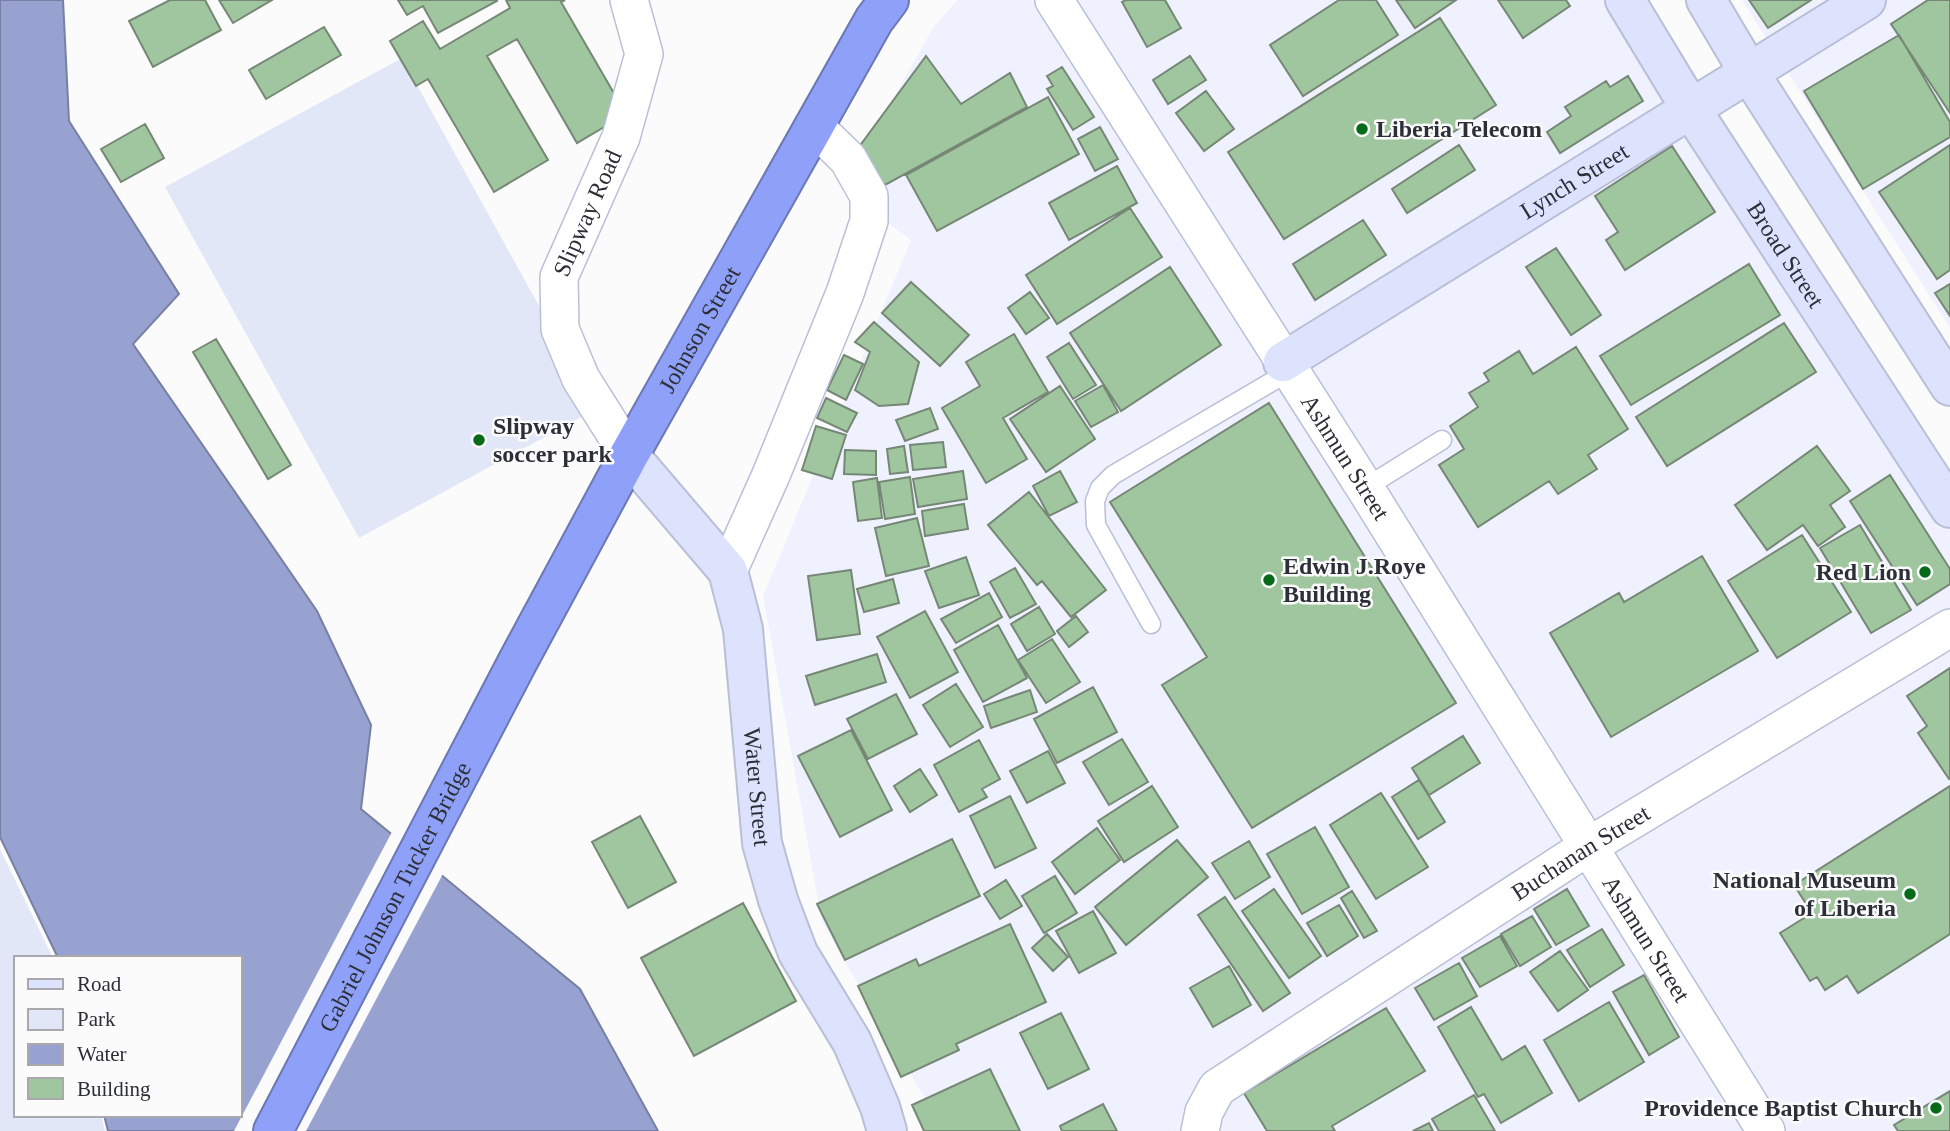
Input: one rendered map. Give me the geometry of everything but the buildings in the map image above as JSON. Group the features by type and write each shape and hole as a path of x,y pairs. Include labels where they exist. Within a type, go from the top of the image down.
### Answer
{"highway":[{"name":"Johnson Street","path":"517,661 629,455 874,20 888,0"},
{"name":"Gabriel Johnson Tucker Bridge","path":"273,1131 517,661"}],"street":[{"name":"Slipway Road","path":"629,0 644,54 621,137 559,277 559,329 581,379 629,455"},
{"name":"Ashmun Street","path":"1054,0 1365,488 1766,1131"},
{"name":"Broad Street","path":"1625,0 1690,108 1950,508"},
{"path":"1706,0 1750,74 1950,386"},
{"name":"Lynch Street","path":"1287,367 1690,108 1750,74 1866,0"},
{"path":"728,571 771,475 845,293 869,221 869,196 848,159 814,126"},
{"name":"Water Street","path":"629,455 728,571 743,629 762,843 778,900 798,953 852,1042 880,1107 887,1131"},
{"name":"Buchanan Street","path":"1200,1131 1204,1112 1217,1087 1589,846 1950,628"}],"lane":[{"path":"1151,624 1096,525 1095,501 1100,488 1113,475 1287,367"},
{"path":"1365,488 1442,440"}],"shaded area":[{"path":"958,0 1624,0 1950,526 1950,1131 944,1131 822,922 763,596 911,240 842,189 934,26"},
{"path":"1742,0 1950,0 1950,328"}],"green space":[{"path":"402,58 596,409 359,538 165,187"},
{"path":"0,849 52,956 14,956 14,1117 102,1117 105,1131 0,1131"}],"water":[{"path":"0,0 63,0 69,121 179,294 133,344 317,611 371,725 361,809 580,989 658,1131 108,1131 104,1117 242,1117 242,956 57,956 0,837"}],"pier":[{"path":"393,830 444,872 306,1131 234,1131"}],"place":[{"name":"Liberia Telecom","path":"1362,129"},
{"name":"Slipway soccer park","path":"479,440"},
{"name":"Red Lion","path":"1925,572"},
{"name":"Edwin J.Roye Building","path":"1269,580"},
{"name":"National Museum of Liberia","path":"1910,894"},
{"name":"Providence Baptist Church","path":"1936,1108"}]}
